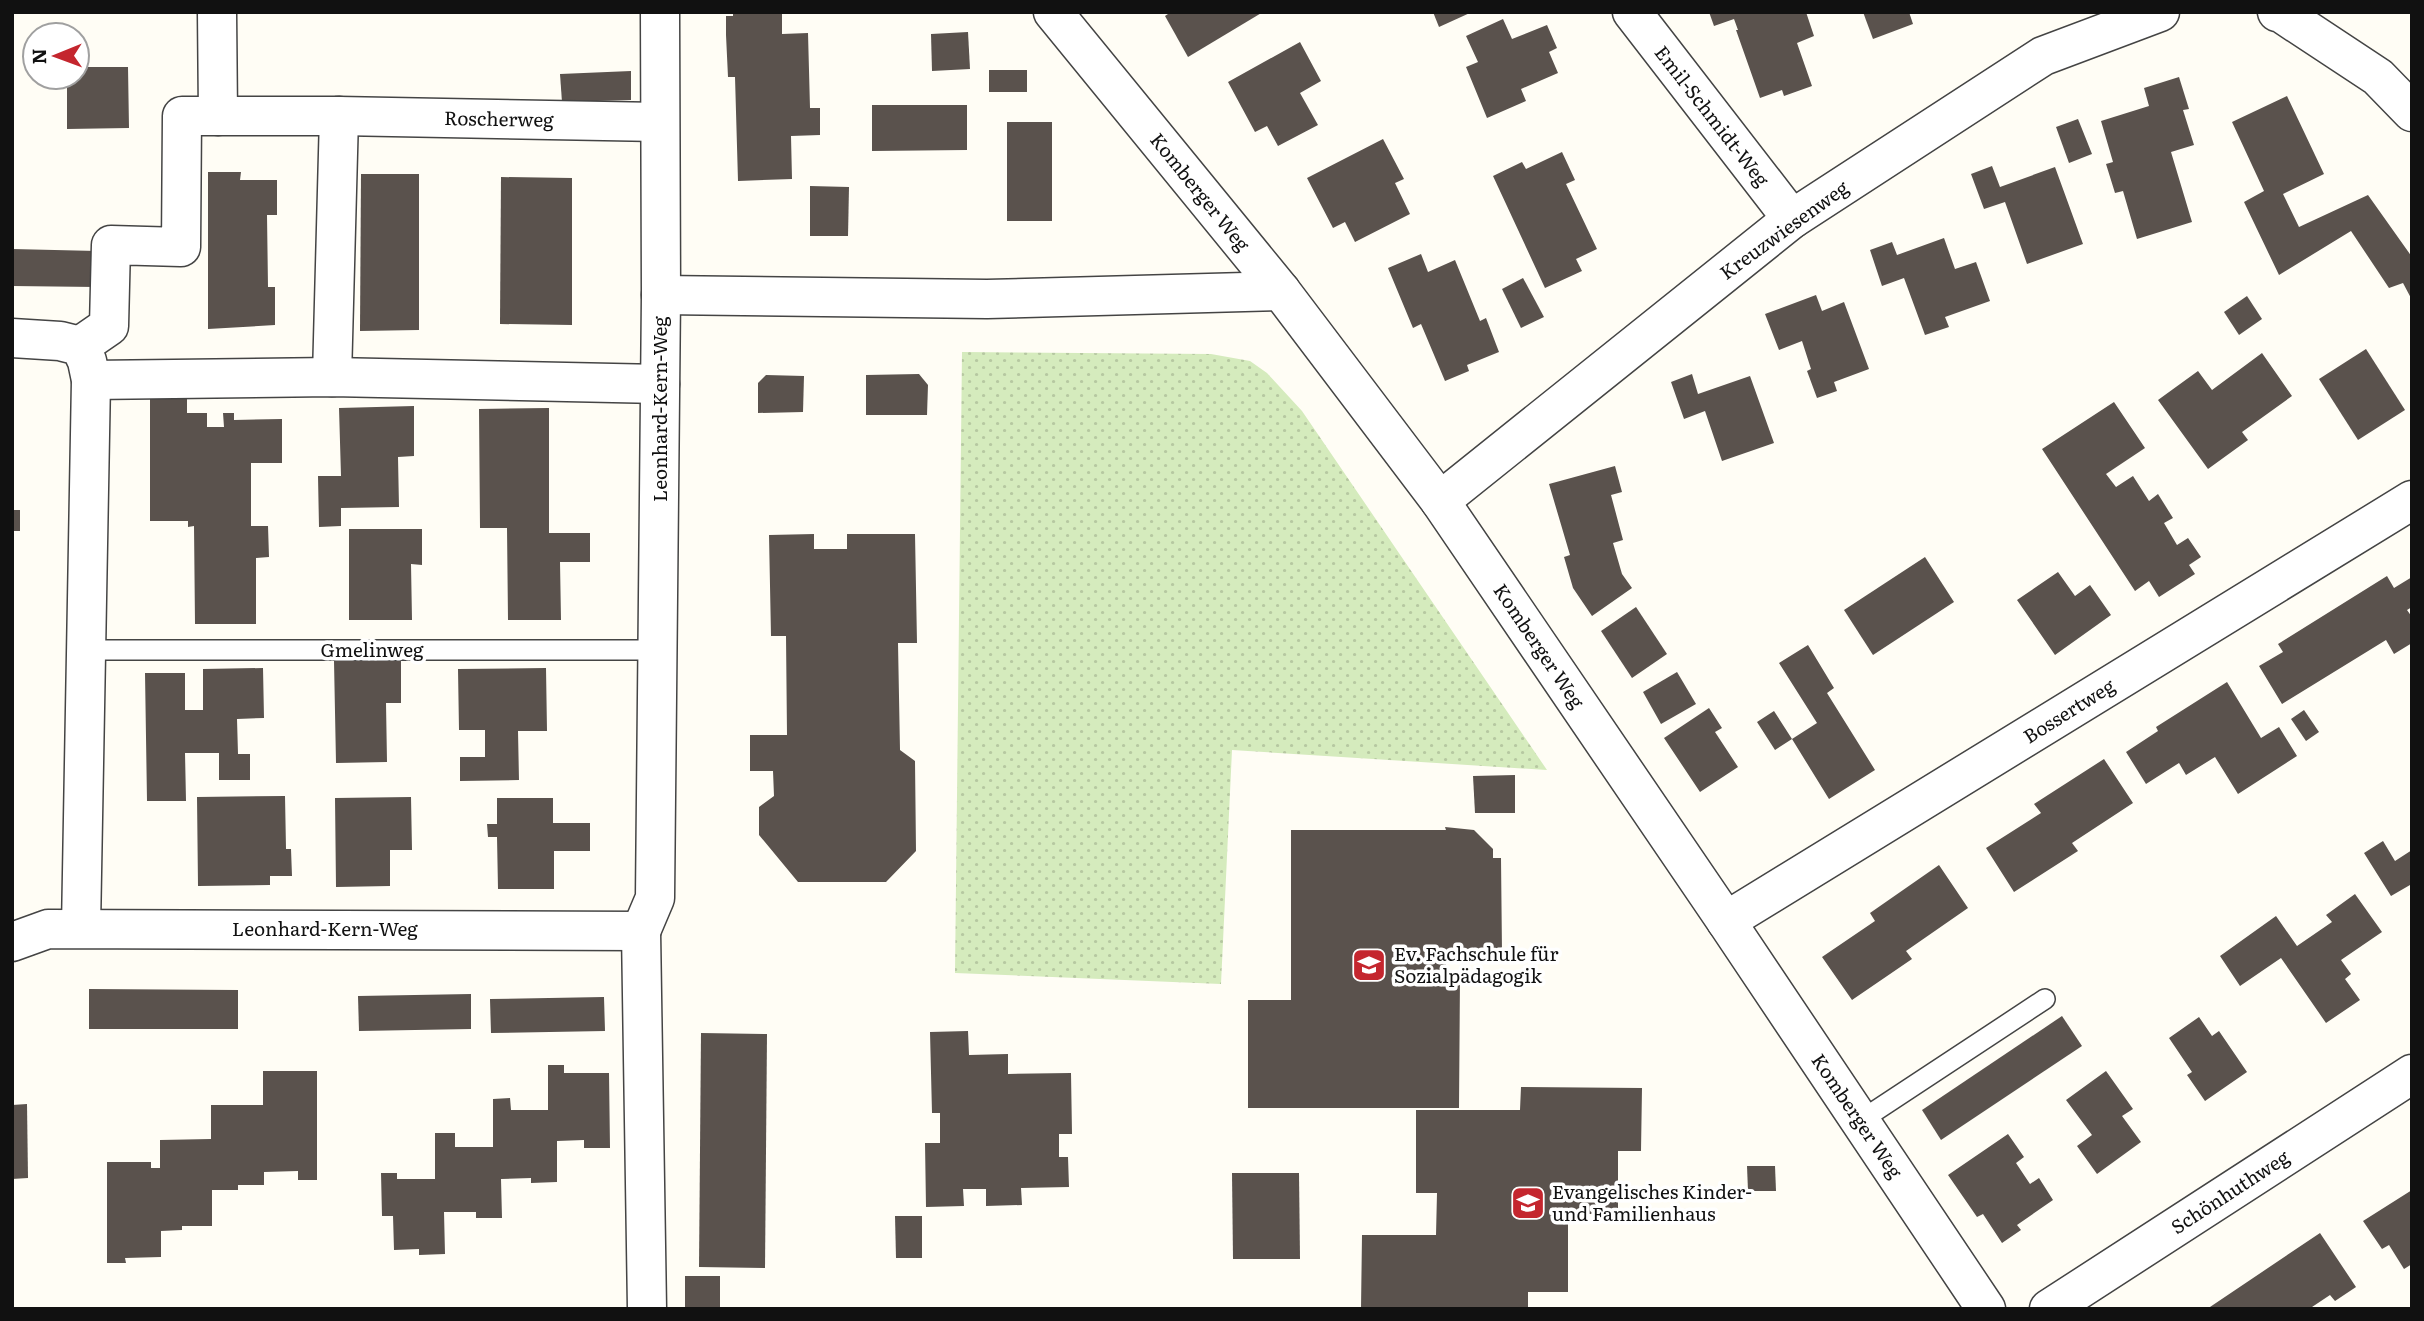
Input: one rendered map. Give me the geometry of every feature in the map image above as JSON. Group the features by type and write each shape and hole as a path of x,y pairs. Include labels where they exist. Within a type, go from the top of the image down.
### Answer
{"street":[{"path":"81,928 85,363 109,326 111,245 181,247 217,12"},
{"path":"660,12 661,295"},
{"name":"Komberger Weg","path":"1053,12 1281,291 1440,500 1986,1309"},
{"name":"Emil-Schmidt-Weg","path":"1632,12 1792,219"},
{"name":"Kreuzwiesenweg","path":"1440,500 1792,219 2043,56 2160,12"},
{"path":"2277,12 2378,77 2412,112"},
{"name":"Roscherweg","path":"200,116 659,122"},
{"path":"332,377 339,116"},
{"name":"Leonhard-Kern-Weg","path":"647,1309 641,931 655,898 661,295 987,299 1281,291"},
{"path":"12,338 60,341 85,363 332,377 660,384"},
{"name":"Bossertweg","path":"1726,921 2412,500"},
{"name":"Leonhard-Kern-Weg","path":"12,942 48,929 81,928 641,931"},
{"name":"Schönhuthweg","path":"2049,1309 2412,1074"}],"lane":[{"name":"Gmelinweg","path":"85,650 659,650"},
{"path":"1860,1121 2045,999"}],"green space":[{"path":"962,352 1211,354 1250,361 1267,373 1302,411 1547,770 1232,750 1221,984 955,973"}],"building":[{"path":"733,12 782,12 782,34 808,33 810,108 820,108 820,135 791,136 792,179 738,181 735,77 728,77 726,35 726,16 733,16"},
{"path":"1171,12 1263,12 1188,57 1165,16"},
{"path":"1433,12 1472,12 1439,27"},
{"path":"1709,12 1806,12 1814,36 1797,43 1812,86 1784,96 1782,90 1760,98 1734,19 1714,26"},
{"path":"1863,12 1909,12 1913,24 1873,39"},
{"path":"1503,19 1512,39 1547,25 1557,48 1549,52 1558,73 1521,89 1526,101 1487,118 1466,67 1478,62 1466,36"},
{"path":"968,32 970,69 932,71 931,34"},
{"path":"1300,42 1321,81 1300,93 1318,125 1278,146 1267,126 1255,132 1228,82"},
{"path":"91,67 128,67 129,128 67,129 67,91 91,91"},
{"path":"989,70 1027,70 1027,92 989,92"},
{"path":"631,71 631,100 562,102 560,74"},
{"path":"2179,77 2189,109 2183,110 2194,145 2171,152 2192,222 2137,239 2123,191 2115,193 2106,164 2113,162 2101,121 2149,106 2144,88"},
{"path":"2287,96 2324,174 2283,194 2299,227 2368,195 2412,257 2412,300 2403,283 2389,288 2351,231 2279,275 2244,202 2264,191 2232,122"},
{"path":"872,105 967,105 967,150 872,151"},
{"path":"2078,119 2092,154 2069,163 2056,127"},
{"path":"1007,122 1052,122 1052,221 1007,221"},
{"path":"1383,139 1404,179 1395,183 1410,214 1355,242 1345,222 1333,228 1307,178"},
{"path":"1562,152 1575,180 1566,184 1597,249 1576,259 1582,271 1545,288 1493,176 1522,162 1526,169"},
{"path":"1992,166 2000,187 2055,167 2083,244 2027,264 2005,202 1984,209 1971,174"},
{"path":"208,172 241,172 240,180 277,180 277,215 267,215 268,287 275,287 275,325 208,329"},
{"path":"361,174 419,174 419,330 360,331"},
{"path":"501,177 572,178 572,325 500,324"},
{"path":"810,186 849,187 848,236 810,236"},
{"path":"1944,238 1955,269 1976,262 1990,301 1945,317 1949,327 1925,335 1904,278 1882,286 1870,250 1892,242 1897,255"},
{"path":"12,249 97,251 96,287 12,286"},
{"path":"1421,254 1428,272 1455,260 1480,321 1486,318 1499,352 1467,365 1469,371 1445,381 1421,324 1413,328 1388,268"},
{"path":"1523,278 1544,317 1521,328 1502,289"},
{"path":"1816,295 1822,311 1844,302 1869,369 1834,382 1837,391 1817,398 1807,371 1811,369 1802,341 1779,350 1765,314"},
{"path":"2247,296 2262,319 2239,335 2224,312"},
{"path":"2366,349 2405,410 2358,440 2319,379"},
{"path":"2262,353 2292,396 2242,432 2248,440 2208,469 2158,400 2198,371 2212,390"},
{"path":"919,374 928,385 927,415 866,415 866,375"},
{"path":"1692,374 1698,394 1750,376 1774,443 1722,461 1705,411 1684,419 1671,382"},
{"path":"766,375 804,376 803,412 758,413 758,383"},
{"path":"187,397 187,413 207,413 207,427 224,427 223,413 234,413 234,420 282,419 282,463 251,463 251,526 268,526 269,557 256,558 256,624 195,624 194,526 188,527 188,521 150,521 150,398"},
{"path":"2114,402 2145,448 2106,474 2116,487 2133,476 2149,501 2158,494 2173,518 2164,523 2177,545 2188,538 2201,557 2189,565 2195,574 2159,597 2149,581 2135,591 2042,449"},
{"path":"414,406 414,456 398,457 399,507 341,508 341,526 319,527 318,476 341,476 339,408"},
{"path":"549,408 549,533 590,533 590,562 560,562 561,620 508,620 507,528 480,528 479,409"},
{"path":"1615,466 1622,492 1611,495 1623,540 1613,543 1622,574 1632,588 1592,616 1573,588 1564,557 1570,555 1549,484"},
{"path":"12,510 20,510 20,531 12,531"},
{"path":"349,529 422,529 422,565 411,564 412,620 349,620"},
{"path":"814,534 814,549 847,549 847,534 915,534 917,643 898,643 900,750 915,761 916,851 886,882 798,882 759,835 759,807 774,796 773,771 750,771 750,735 787,735 786,636 771,636 769,535"},
{"path":"1925,557 1954,602 1873,655 1844,610"},
{"path":"2058,572 2075,596 2090,585 2111,615 2055,655 2017,600"},
{"path":"2387,576 2394,588 2412,577 2412,607 2407,610 2412,617 2412,643 2394,654 2386,640 2282,704 2259,666 2283,652 2278,644"},
{"path":"1636,607 1667,654 1632,678 1601,631"},
{"path":"1808,645 1834,688 1827,693 1875,770 1829,799 1792,739 1817,723 1779,663"},
{"path":"401,660 401,703 386,703 387,762 336,763 334,661"},
{"path":"263,668 264,718 237,719 238,754 250,754 250,780 219,780 219,753 185,753 186,801 147,801 145,673 185,673 185,710 203,710 203,669"},
{"path":"546,668 547,731 518,731 519,780 460,781 460,757 485,757 485,730 459,730 458,669"},
{"path":"1677,672 1696,704 1661,724 1643,692"},
{"path":"2227,682 2261,738 2279,727 2297,756 2238,794 2215,757 2186,775 2179,763 2146,784 2126,752 2158,731 2156,727"},
{"path":"1709,708 1722,728 1715,732 1738,767 1700,792 1664,738"},
{"path":"2304,710 2319,732 2306,741 2291,719"},
{"path":"1774,711 1792,739 1775,750 1757,722"},
{"path":"2104,759 2133,803 2072,843 2078,851 2014,892 1986,848 2041,813 2034,804"},
{"path":"1515,775 1515,813 1475,813 1473,776"},
{"path":"285,796 286,849 291,849 292,876 270,876 270,885 198,886 197,797"},
{"path":"411,797 412,850 390,850 390,886 336,887 335,798"},
{"path":"497,798 553,798 553,823 590,823 590,851 554,851 554,889 498,889 497,837 488,837 487,824 497,824"},
{"name":"Ev. Fachschule für Sozialpädagogik","path":"1445,827 1474,830 1493,849 1493,858 1501,858 1502,953 1446,953 1446,977 1460,977 1459,1108 1248,1108 1248,1000 1291,1000 1291,830 1446,830"},
{"path":"2383,841 2395,861 2412,850 2412,887 2410,885 2391,896 2364,853"},
{"path":"1939,865 1968,908 1906,951 1912,959 1852,1000 1822,957 1875,921 1870,913"},
{"path":"2355,894 2382,932 2341,960 2351,974 2345,979 2360,1000 2326,1023 2281,958 2240,986 2220,956 2276,916 2297,946 2332,922 2326,915"},
{"path":"89,989 238,990 238,1029 89,1029"},
{"path":"471,994 471,1029 359,1031 358,996"},
{"path":"604,997 605,1031 491,1033 490,999"},
{"path":"2062,1016 2082,1046 1941,1140 1922,1110"},
{"path":"2199,1017 2212,1036 2219,1031 2247,1072 2205,1101 2187,1075 2192,1072 2169,1038"},
{"path":"968,1031 969,1055 1008,1054 1008,1074 1071,1073 1072,1134 1059,1134 1059,1157 1068,1157 1069,1187 1021,1188 1022,1205 986,1206 986,1189 963,1189 964,1206 926,1207 925,1143 940,1143 940,1113 932,1113 930,1032"},
{"path":"701,1033 767,1034 765,1268 699,1267"},
{"path":"548,1065 564,1065 564,1073 609,1073 610,1148 584,1148 584,1140 557,1141 557,1182 531,1183 531,1178 501,1179 502,1218 476,1218 476,1212 444,1212 445,1254 419,1255 419,1249 394,1250 393,1216 382,1216 381,1173 397,1173 397,1179 435,1179 435,1133 455,1133 455,1147 493,1147 493,1099 510,1098 511,1110 548,1110"},
{"path":"263,1071 317,1071 317,1180 298,1180 298,1171 264,1172 264,1185 238,1185 238,1190 212,1190 212,1226 182,1226 182,1230 161,1231 161,1257 125,1258 126,1263 107,1263 107,1162 151,1162 151,1168 160,1168 160,1140 211,1139 211,1105 263,1105"},
{"path":"2106,1071 2133,1109 2122,1116 2141,1142 2097,1174 2077,1146 2092,1135 2066,1100"},
{"name":"Evangelisches Kinder- und Familienhaus","path":"1521,1087 1642,1088 1641,1151 1618,1151 1618,1214 1568,1214 1568,1292 1528,1292 1528,1309 1361,1309 1362,1235 1436,1235 1437,1193 1416,1193 1416,1110 1520,1110"},
{"path":"27,1104 28,1178 12,1179 12,1105"},
{"path":"2008,1134 2024,1157 2016,1163 2030,1184 2039,1178 2053,1200 2017,1225 2021,1230 2002,1243 1983,1214 1977,1217 1948,1175"},
{"path":"1747,1166 1775,1166 1776,1191 1748,1191"},
{"path":"1232,1173 1299,1173 1300,1259 1233,1259"},
{"path":"2412,1190 2412,1264 2404,1269 2389,1245 2382,1249 2363,1221"},
{"path":"895,1216 922,1216 922,1258 896,1258"},
{"path":"2320,1233 2356,1287 2335,1301 2330,1295 2309,1309 2207,1309"},
{"path":"685,1276 720,1276 720,1309 685,1309"}],"place":[{"name":"Ev. Fachschule für Sozialpädagogik","path":"1369,965"},
{"name":"Evangelisches Kinder- und Familienhaus","path":"1528,1203"}]}
